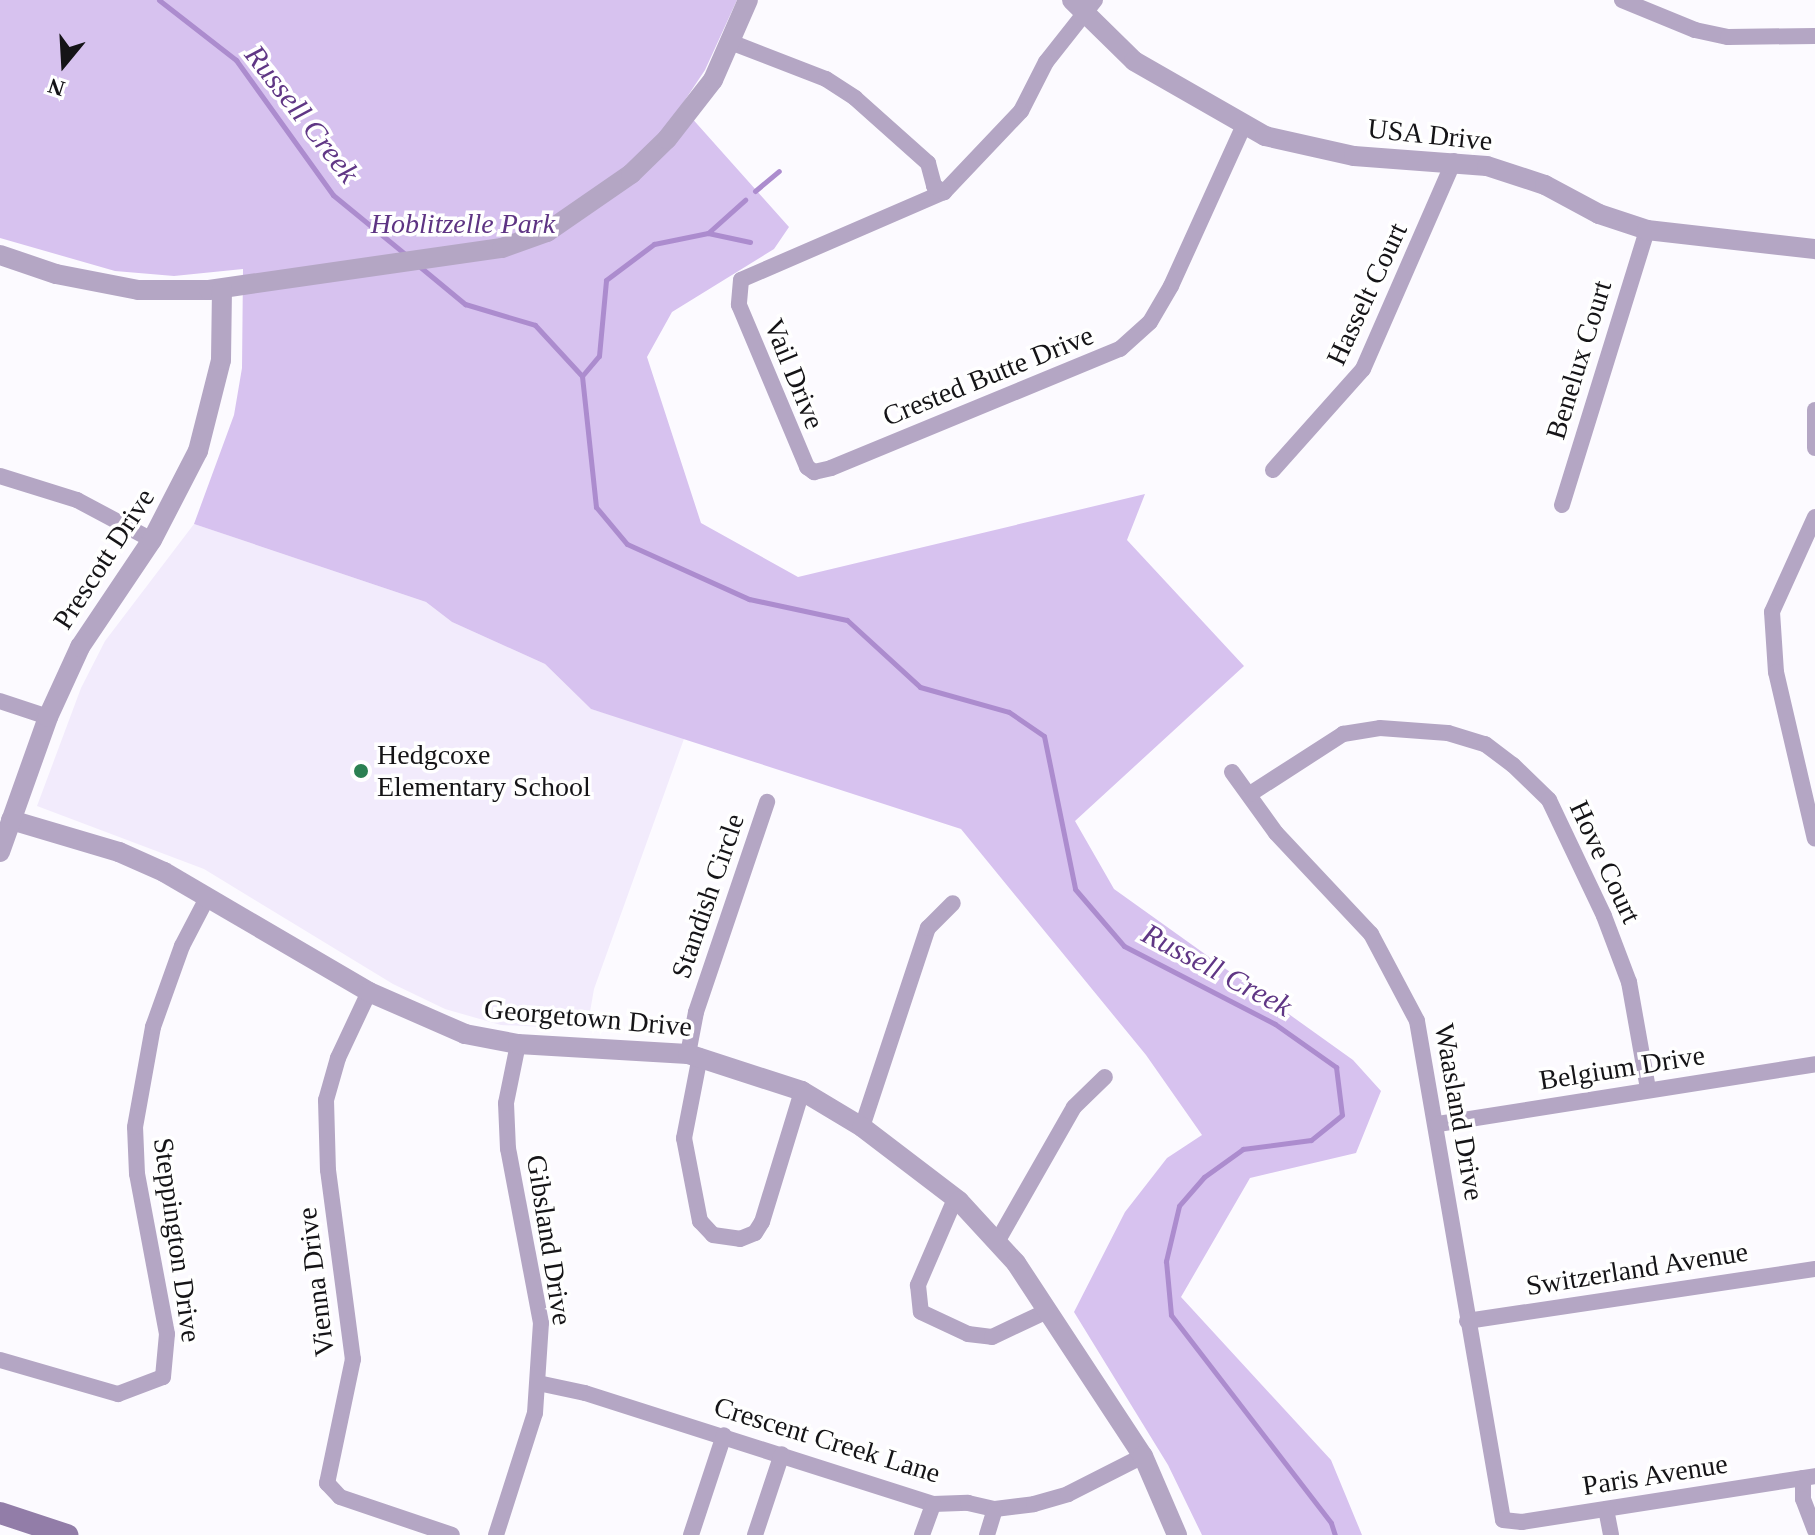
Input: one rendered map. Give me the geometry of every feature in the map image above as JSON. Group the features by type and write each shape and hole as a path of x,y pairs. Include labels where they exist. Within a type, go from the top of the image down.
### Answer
{"main road":[{"path":"0,1513 67,1535"}],"street":[{"path":"0,255 56,274 138,290 222,289 491,250 547,232 631,174 683,120 733,43 748,0"},
{"path":"1622,0 1695,30 1728,37 1815,36"},
{"path":"733,43 826,79 855,98 928,163 934,186 944,192 1021,111 1046,62 1083,4"},
{"name":"USA Drive","path":"1083,4 1134,61 1243,127 1307,148 1354,156 1454,161 1545,185 1599,214 1647,230 1815,249"},
{"name":"Crested Butte Drive","path":"814,472 1120,349 1150,322 1171,286 1243,127"},
{"name":"Hasselt Court","path":"1273,470 1363,369 1454,161"},
{"name":"Vail Drive","path":"814,472 800,458 739,305 737,289 748,274 944,192"},
{"name":"Benelux Court","path":"1562,505 1647,230"},
{"name":"Prescott Drive","path":"0,852 48,717 92,625 179,496 211,410 221,360 222,289"},
{"path":"1815,410 1815,448"},
{"path":"0,476 77,500 152,540"},
{"path":"1815,517 1772,612 1776,672 1815,839"},
{"path":"0,701 48,717"},
{"name":"Hove Court","path":"1250,794 1343,734 1415,728 1485,744 1549,800 1592,890 1629,982 1648,1089"},
{"name":"Waasland Drive","path":"1232,772 1276,833 1371,934 1397,975 1417,1021 1438,1124 1467,1321 1503,1520"},
{"name":"Standish Circle","path":"767,802 696,1012 684,1138 700,1221 713,1235 740,1239 755,1233 802,1091"},
{"name":"Georgetown Drive","path":"11,820 119,852 208,896 369,992 465,1034 518,1044 694,1055 802,1091 862,1127 955,1199 997,1242 1047,1311 1143,1456 1177,1535"},
{"name":"Steppington Drive","path":"0,1360 118,1394 163,1377 167,1334 137,1174 135,1127 153,1027 182,946 208,896"},
{"path":"862,1127 928,928 953,903"},
{"name":"Vienna Drive","path":"369,992 338,1058 326,1100 328,1170 353,1359 351,1388 327,1483 340,1497 452,1535"},
{"name":"Gibsland Drive","path":"496,1535 535,1413 541,1323 508,1149 506,1103 518,1044"},
{"name":"Belgium Drive","path":"1438,1124 1815,1064"},
{"path":"997,1242 1074,1107 1105,1077"},
{"path":"955,1199 918,1285 921,1312 968,1334 992,1337 1047,1311"},
{"name":"Switzerland Avenue","path":"1467,1321 1815,1269"},
{"name":"Crescent Creek Lane","path":"538,1383 724,1435 933,1504 995,1509 1068,1494 1143,1456"},
{"path":"691,1535 724,1435"},
{"path":"755,1535 782,1454"},
{"path":"1809,1477 1803,1499 1815,1530"},
{"name":"Paris Avenue","path":"1503,1520 1606,1509 1809,1477"},
{"path":"922,1535 933,1504"},
{"path":"987,1535 995,1509"},
{"path":"1606,1509 1611,1535"}],"shaded area":[{"name":"Hedgcoxe Elementary School","path":"194,524 426,602 452,622 545,664 591,709 685,736 594,989 587,1029 501,1025 445,1009 393,984 204,869 37,806 81,688 105,641"}],"green space":[{"name":"Hoblitzelle Park","path":"0,0 737,0 705,70 681,106 789,227 774,249 672,312 647,357 701,523 798,577 1145,494 1127,540 1244,666 1075,821 1114,889 1353,1060 1381,1091 1356,1153 1250,1178 1181,1297 1331,1460 1362,1535 1202,1535 1168,1465 1074,1312 1125,1212 1167,1158 1202,1135 1146,1055 961,829 591,709 545,664 452,622 426,602 194,524 234,415 242,368 243,269 174,276 115,271 0,238"}],"waterway":[{"name":"Russell Creek","path":"159,0 236,60 333,195 405,254"},
{"path":"755,191 779,171"},
{"path":"708,233 745,200"},
{"path":"582,376 599,356 606,280 654,244 708,233 750,242"},
{"name":"Russell Creek","path":"419,266 465,304 535,325 582,376 596,507 627,544 749,599 847,620 920,687 1009,712 1044,736 1075,889 1124,946 1275,1024 1336,1067 1342,1115 1311,1140 1243,1149 1204,1177 1179,1206 1166,1261 1171,1315 1331,1523 1335,1535"}],"place":[{"name":"Hedgcoxe Elementary School","path":"361,771"}]}
